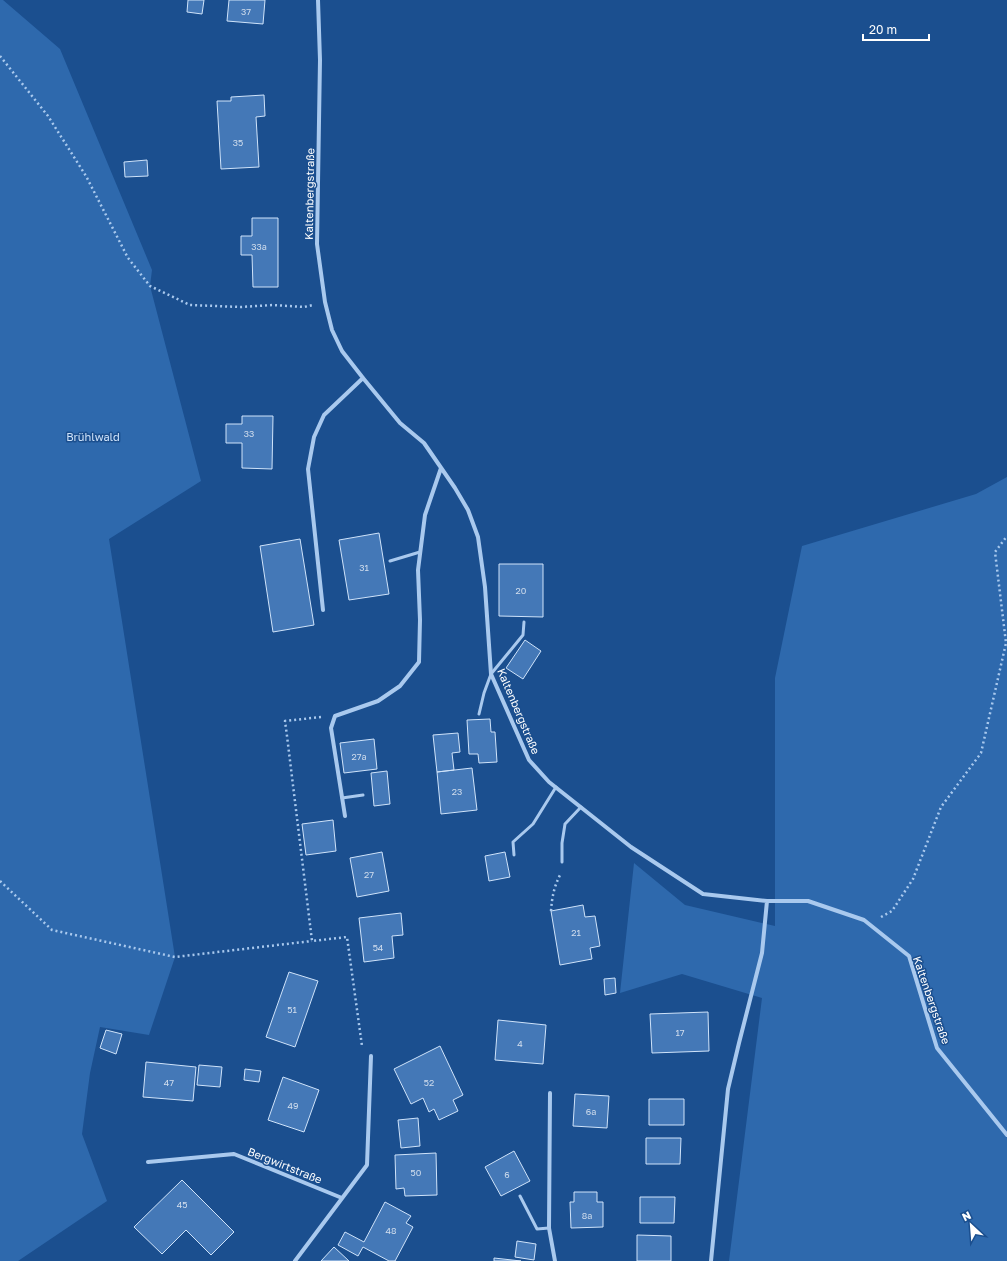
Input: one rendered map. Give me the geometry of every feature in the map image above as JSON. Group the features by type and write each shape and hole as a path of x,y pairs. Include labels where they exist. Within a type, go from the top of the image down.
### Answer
{"street":[{"name":"Kaltenbergstraße","path":"318,0 320,60 317,244 325,302 332,330 342,351 363,378 400,423 424,443 456,488 468,510 478,537 485,587 491,674 529,760 549,782 631,847 703,894 767,902 808,901 864,920 909,956 937,1048 1007,1135"},
{"path":"322,610 308,470 314,437 324,415 363,378"},
{"path":"345,816 331,728 335,716 378,701 400,686 419,662 420,620 418,570 420,552 425,515 441,468"},
{"path":"711,1261 728,1089 762,953 767,902"},
{"path":"295,1261 366,1166 371,1056"},
{"path":"550,1093 549,1228 555,1261"},
{"name":"Bergwirtstraße","path":"148,1162 234,1154 342,1198"}],"lane":[{"path":"390,561 420,552"},
{"path":"479,714 484,693 491,674 523,635 524,622"},
{"path":"514,855 513,842 533,824 556,787"},
{"path":"342,798 363,796"},
{"path":"562,862 562,843 565,824 581,807"},
{"path":"520,1196 537,1229 549,1228"}],"path":[{"path":"0,56 48,116 86,176 128,258 150,286 190,306 241,307 274,305 304,307 325,302"},
{"path":"864,920 873,922 892,911 913,879 941,807 981,753 1006,643 995,552 1007,536"},
{"path":"312,941 285,721 335,716"},
{"path":"551,911 554,886 561,874 562,862"},
{"path":"0,881 52,930 175,957 347,937 363,1054 371,1056"}],"green space":[{"name":"Brühlwald","path":"0,0 3,0 60,49 152,270 150,286 201,481 109,539 175,957 149,1035 100,1027 90,1073 82,1134 107,1201 18,1261 0,1261"},
{"path":"1007,477 1007,1261 729,1261 762,998 682,974 620,993 634,863 685,905 775,926 775,678 802,546 976,494"}],"building":[{"path":"188,0 204,0 202,14 187,12"},
{"path":"229,0 265,0 263,24 227,21"},
{"path":"264,95 265,116 256,117 259,167 221,169 217,101 231,101 231,97"},
{"path":"147,160 148,176 125,177 124,162"},
{"path":"252,218 278,218 278,287 253,287 252,255 241,255 241,236 252,236"},
{"path":"242,416 273,416 272,469 242,468 242,443 226,443 226,424 242,424"},
{"path":"379,533 389,594 349,600 339,540"},
{"path":"300,539 314,625 273,632 260,546"},
{"path":"499,564 543,564 543,617 499,616"},
{"path":"525,640 541,651 523,679 506,668"},
{"path":"490,719 491,732 495,732 497,762 479,763 478,754 469,754 467,720"},
{"path":"458,733 460,752 452,753 454,770 437,772 433,735"},
{"path":"374,739 377,769 344,773 340,743"},
{"path":"472,768 477,810 441,814 437,772"},
{"path":"387,771 390,804 374,806 371,773"},
{"path":"333,820 336,851 306,855 302,824"},
{"path":"382,852 389,891 357,897 350,858"},
{"path":"505,852 510,877 489,881 485,856"},
{"path":"583,905 585,917 595,916 600,946 590,948 592,959 560,965 551,911"},
{"path":"401,913 403,935 392,936 394,958 364,962 359,918"},
{"path":"289,972 318,981 295,1047 266,1037"},
{"path":"615,978 616,993 605,995 604,979"},
{"path":"708,1012 709,1051 652,1053 650,1014"},
{"path":"498,1020 546,1025 543,1064 495,1060"},
{"path":"106,1030 122,1034 116,1054 100,1048"},
{"path":"440,1046 463,1095 453,1100 458,1111 439,1120 434,1109 429,1112 423,1098 411,1104 394,1069"},
{"path":"146,1062 196,1067 193,1101 143,1097"},
{"path":"199,1065 222,1067 220,1087 197,1085"},
{"path":"245,1069 261,1071 259,1082 244,1080"},
{"path":"283,1077 319,1090 304,1132 268,1120"},
{"path":"575,1094 609,1096 607,1128 573,1126"},
{"path":"649,1099 684,1099 684,1125 649,1125"},
{"path":"418,1118 420,1146 401,1148 398,1120"},
{"path":"646,1138 681,1138 680,1164 646,1164"},
{"path":"514,1151 530,1181 501,1196 485,1167"},
{"path":"436,1153 437,1195 405,1196 404,1188 396,1189 395,1155"},
{"path":"182,1180 234,1232 211,1255 186,1230 162,1254 134,1227"},
{"path":"574,1192 597,1192 597,1202 603,1202 603,1227 571,1228 570,1202 574,1202"},
{"path":"640,1197 675,1197 674,1223 640,1223"},
{"path":"385,1202 411,1216 406,1223 413,1227 395,1261 389,1261 363,1247 358,1256 338,1245 345,1232 364,1242"},
{"path":"637,1235 671,1236 671,1261 637,1261"},
{"path":"517,1241 536,1244 534,1260 515,1257"},
{"path":"334,1247 349,1261 321,1261"},
{"path":"494,1258 521,1261 494,1261"}]}
